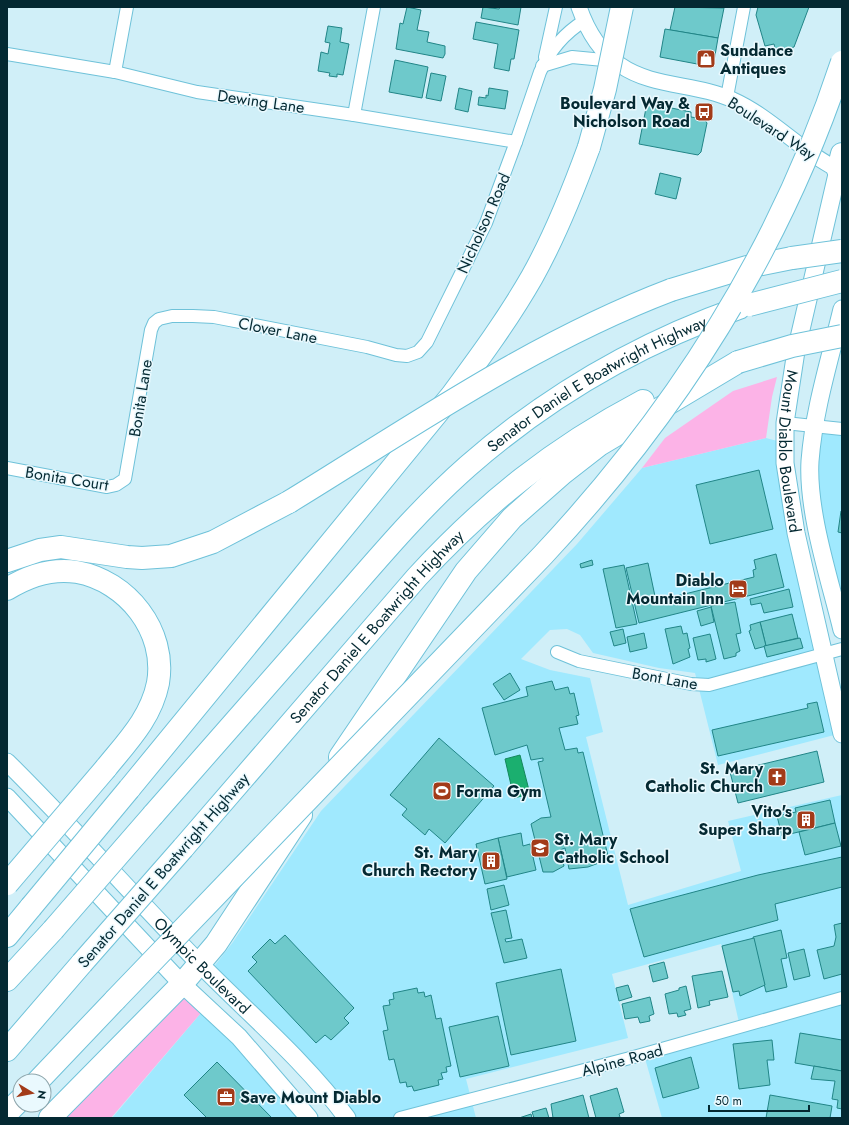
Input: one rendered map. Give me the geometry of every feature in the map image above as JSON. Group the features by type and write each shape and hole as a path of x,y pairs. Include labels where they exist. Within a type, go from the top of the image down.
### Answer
{"highway":[{"path":"7,936 442,407 482,354 518,301 546,251 569,199 589,147 605,89 622,7"},
{"path":"46,1073 563,534 639,444 706,348 761,253 805,160 842,62"},
{"path":"7,561 40,550 61,547 127,558 171,556 213,542 288,502 529,355 627,307 671,290 747,267 792,258 842,251"},
{"name":"Senator Daniel E Boatwright Highway","path":"7,980 53,930 401,533 425,507 468,466 539,411 613,365 691,326 750,304 842,281"},
{"name":"Senator Daniel E Boatwright Highway","path":"7,1050 418,577 458,534 497,498 550,456 605,421 662,392 738,362 792,346 842,336"},
{"path":"50,1118 182,984 216,944 439,609 489,543 539,493 599,445 738,362"},
{"path":"7,588 19,581 43,573 76,572 100,580 112,586 131,600 148,624 154,638 159,670 156,693 147,715 106,768 7,885"}],"main road":[{"name":"Mount Diablo Boulevard","path":"841,165 796,351 785,423 785,462 795,526 842,734"},
{"name":"Mount Diablo Boulevard","path":"842,309 815,426 810,462 812,507 842,630"},
{"name":"Olympic Boulevard","path":"7,762 48,802 199,963 286,1049 338,1105 348,1118"},
{"name":"Olympic Boulevard","path":"7,798 182,984 239,1038 309,1118"}],"street":[{"path":"115,72 128,7"},
{"path":"354,115 374,7"},
{"name":"Nicholson Road","path":"396,355 407,356 418,352 427,342 486,223 542,66 556,7"},
{"name":"Boulevard Way","path":"579,7 584,21 594,40 614,61 627,70 647,78 704,90 727,97 748,108 821,160 841,165"},
{"path":"727,97 744,7"},
{"name":"Nicholson Road","path":"542,66 561,38 584,21"},
{"name":"Dewing Lane","path":"7,54 115,72 197,92 354,115 516,142"},
{"name":"Boulevard Way","path":"542,66 572,57 614,61"},
{"name":"Clover Lane","path":"159,319 172,316 214,317 367,347 396,355"},
{"name":"Bonita Lane","path":"125,479 151,330 154,323 159,319"},
{"path":"785,423 842,429"},
{"name":"Bonita Court","path":"7,468 107,487 116,485 125,479"},
{"name":"Bont Lane","path":"558,652 579,661 685,683 709,685 842,649"},
{"name":"Alpine Road","path":"400,1118 630,1058 842,998"}],"shaded area":[{"path":"777,377 772,397 766,438 642,468 665,438 733,391"},
{"path":"815,426 842,429 842,630 812,507"},
{"path":"766,438 785,443 842,733 718,765 695,673 659,668 593,653 580,635 567,629 550,630 521,659 550,670 590,678 603,732 586,737 628,905 741,871 728,821 842,795 842,1118 662,1118 644,1055 740,1027 721,944 612,974 628,1038 466,1079 476,1118 347,1118 209,973 233,942 321,811 577,544 642,468"},
{"path":"520,755 530,794 514,798 505,759"},
{"path":"182,984 206,1007 111,1118 50,1118"},
{"path":"206,1007 309,1118 112,1118"}],"building":[{"path":"407,7 421,10 417,30 429,32 427,42 445,46 445,54 443,58 396,49 400,23 403,24"},
{"path":"483,7 499,9 500,7 521,7 518,25 481,18"},
{"path":"675,7 724,8 718,38 670,30"},
{"path":"758,7 809,7 794,47 776,52 774,44 765,46 756,15"},
{"path":"476,22 519,30 514,59 511,59 509,71 494,68 498,44 473,39"},
{"path":"328,26 342,28 340,42 349,44 343,75 337,74 337,77 329,76 330,73 318,71 321,52 328,54 330,43 325,42"},
{"path":"665,29 718,38 713,67 660,57"},
{"path":"395,60 428,67 422,98 389,92"},
{"path":"431,73 446,76 441,101 426,98"},
{"path":"459,88 472,91 468,112 455,109"},
{"path":"489,88 508,91 505,109 478,105 479,97 486,98 486,95 488,96"},
{"path":"647,103 691,112 691,117 704,119 707,123 701,152 698,155 639,144"},
{"path":"660,173 681,178 676,199 655,194"},
{"path":"759,470 773,529 710,544 696,485"},
{"path":"841,511 842,512 842,533 838,532"},
{"name":"Diablo Mountain Inn","path":"776,554 784,587 639,623 626,568 648,563 656,601 754,577 753,570 756,569 754,560"},
{"path":"592,560 593,565 581,568 580,564"},
{"path":"624,565 637,624 616,628 603,569"},
{"path":"789,589 793,607 764,613 761,603 751,605 750,599"},
{"path":"735,602 741,633 736,634 740,651 736,653 736,656 724,659 711,606"},
{"path":"711,607 714,622 701,626 697,611"},
{"path":"792,614 798,638 766,646 760,622"},
{"path":"760,622 766,646 755,649 749,631 751,630 750,625"},
{"path":"681,626 683,634 687,633 690,657 673,664 665,629"},
{"path":"623,629 626,643 614,646 610,632"},
{"path":"644,633 647,648 630,652 627,637"},
{"path":"710,634 716,659 706,662 706,659 698,660 693,638"},
{"path":"800,638 803,648 767,657 764,646"},
{"path":"510,673 520,690 504,700 493,684"},
{"path":"552,681 555,690 568,687 570,694 574,693 579,715 576,716 578,724 559,728 565,750 577,748 578,753 583,752 608,856 603,857 604,861 588,867 569,869 565,848 560,850 564,866 553,872 543,872 531,824 541,818 551,817 538,762 543,761 543,758 531,760 527,745 495,755 482,708 528,696 526,687"},
{"path":"817,702 824,732 718,756 712,730 808,708 807,704"},
{"name":"Forma Gym","path":"439,738 494,786 445,843 429,829 425,835 402,815 407,809 390,795"},
{"name":"St. Mary Catholic Church","path":"817,751 824,782 738,803 730,772"},
{"name":"Vito's Super Sharp","path":"830,800 835,823 782,836 777,816 796,812 795,808"},
{"path":"835,823 841,846 805,855 799,832"},
{"path":"521,833 523,846 530,844 536,870 507,877 498,838"},
{"name":"St. Mary Church Rectory","path":"498,838 507,879 485,884 476,844"},
{"path":"842,857 842,887 775,904 778,920 644,957 630,909 758,875"},
{"path":"504,885 509,905 491,910 487,889"},
{"path":"506,910 512,938 505,939 506,942 522,939 527,958 504,963 491,913"},
{"path":"842,923 842,974 824,979 817,950 834,946 836,937 834,925"},
{"path":"781,930 787,958 781,959 787,987 766,992 753,937"},
{"path":"285,935 354,1008 344,1018 349,1023 331,1040 325,1035 316,1043 248,971 257,962 252,957 270,939 275,944"},
{"path":"754,938 765,985 740,996 739,991 733,992 722,946"},
{"path":"804,949 810,976 794,980 788,953"},
{"path":"664,962 668,978 653,982 649,966"},
{"path":"561,969 576,1041 511,1055 496,983"},
{"path":"722,971 728,997 709,1001 710,1005 698,1008 692,976"},
{"path":"628,985 632,997 619,1001 616,988"},
{"path":"686,986 691,1009 684,1011 686,1015 678,1017 677,1013 669,1014 665,994 679,990 679,988"},
{"path":"417,988 418,993 424,992 425,997 431,995 436,1019 441,1018 451,1066 446,1067 447,1072 441,1073 443,1079 438,1080 439,1085 414,1091 412,1086 407,1087 406,1082 400,1083 394,1059 389,1060 383,1031 388,1030 383,1006 390,1005 389,1000 394,999 393,993"},
{"path":"650,997 654,1014 649,1016 650,1021 640,1023 638,1017 625,1019 622,1004"},
{"path":"498,1016 509,1066 460,1077 449,1027"},
{"path":"800,1033 842,1040 842,1071 795,1063"},
{"path":"772,1040 774,1060 767,1060 770,1085 739,1089 733,1044"},
{"path":"691,1057 699,1088 663,1098 655,1068"},
{"path":"217,1062 272,1118 207,1118 184,1095"},
{"path":"814,1066 842,1071 842,1109 837,1108 838,1100 832,1099 835,1081 811,1079"},
{"path":"617,1088 624,1112 619,1114 620,1117 616,1118 596,1118 590,1096"},
{"path":"583,1095 589,1118 553,1118 551,1104"},
{"path":"770,1095 832,1106 830,1118 766,1118"},
{"path":"546,1108 549,1118 534,1118 532,1112"},
{"path":"531,1114 532,1118 519,1118"}],"place":[{"name":"Sundance Antiques","path":"706,59"},
{"name":"Boulevard Way & Nicholson Road","path":"704,112"},
{"name":"Diablo Mountain Inn","path":"738,589"},
{"name":"St. Mary Catholic Church","path":"777,777"},
{"name":"Forma Gym","path":"442,791"},
{"name":"Vito's Super Sharp","path":"806,820"},
{"name":"St. Mary Catholic School","path":"540,848"},
{"name":"St. Mary Church Rectory","path":"491,861"},
{"name":"Save Mount Diablo","path":"226,1097"}]}
